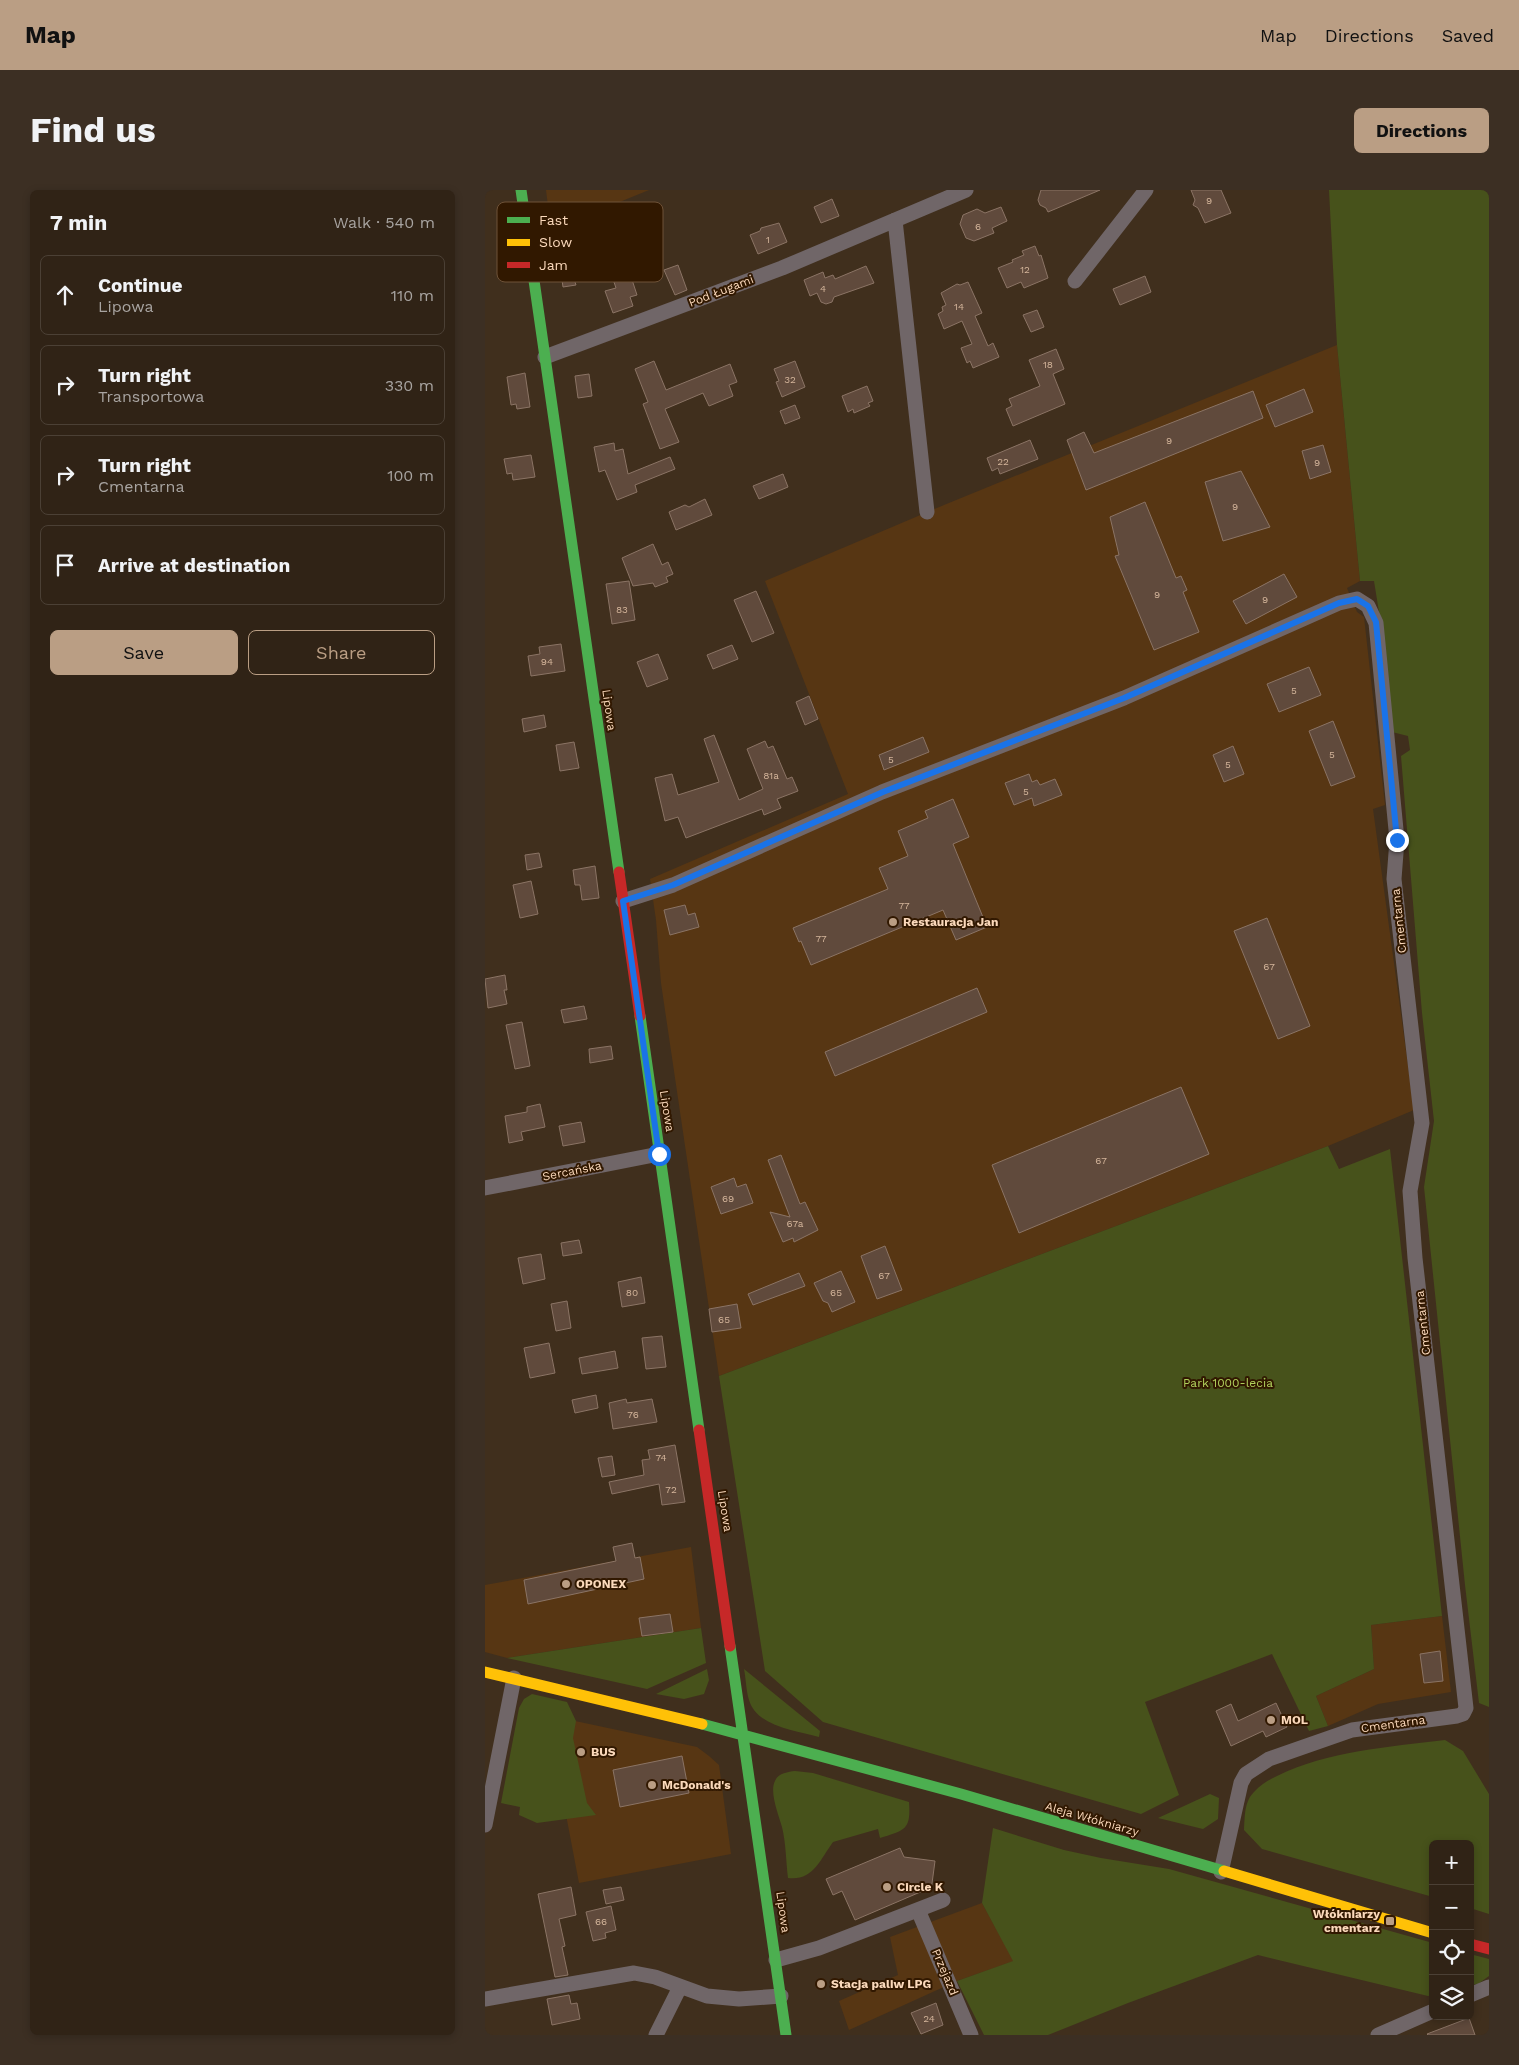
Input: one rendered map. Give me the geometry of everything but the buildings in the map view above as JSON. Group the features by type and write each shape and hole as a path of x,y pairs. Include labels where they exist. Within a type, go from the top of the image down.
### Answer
{"main road":[{"name":"Lipowa","path":"534,282 786,2035"},
{"name":"Aleja Włókniarzy","path":"485,1672 743,1734 896,1776 1429,1932"},
{"path":"1474,1945 1489,1949"}],"street":[{"name":"Pod Ługami","path":"545,356 782,268 966,190"},
{"path":"1075,280 1146,190"},
{"path":"895,220 927,512"},
{"name":"Cmentarna","path":"623,901 673,885 883,792 1124,698 1339,603 1357,599 1368,606 1376,622 1397,840 1394,878 1421,1123 1410,1191 1415,1258 1466,1708 1463,1714 1457,1716 1352,1730 1269,1759 1246,1774 1241,1782 1221,1872"},
{"name":"Sercańska","path":"485,1188 659,1154"},
{"path":"485,1825 488,1797 514,1678"},
{"path":"776,1960 819,1948 943,1900"},
{"name":"Przejazd","path":"918,1910 971,2035"},
{"path":"485,1999 635,1974 655,1977 707,1996 739,1999 781,1996"},
{"path":"656,2035 681,1986"},
{"path":"1474,1993 1489,1987"},
{"path":"1378,2035 1429,2014"}],"shaded area":[{"path":"546,190 649,190 620,202 548,202"},
{"path":"1337,345 1360,581 1347,588 1357,612 1364,617 1385,805 1373,809 1414,1110 1328,1146 719,1376 661,983 656,920 650,879 848,794 765,581 944,505"},
{"path":"691,1547 701,1628 507,1658 485,1652 485,1585"},
{"path":"1442,1616 1451,1692 1378,1704 1328,1726 1316,1696 1374,1669 1371,1625"},
{"path":"547,1715 697,1747 709,1756 719,1765 731,1854 579,1883"},
{"path":"982,1903 1014,1961 957,1981 849,2030 839,2001 898,1975 890,1937"}],"green space":[{"path":"1329,190 1489,190 1489,1707 1479,1703 1424,1187 1434,1121 1422,1013 1401,756 1410,750 1408,736 1392,732 1374,581 1360,581 1337,345"},
{"name":"Park 1000-lecia","path":"1328,1146 1339,1169 1390,1149 1442,1616 1371,1625 1374,1669 1316,1696 1328,1726 1309,1731 1272,1654 1145,1702 1179,1795 1141,1814 823,1722 765,1671 719,1376"},
{"path":"701,1628 706,1663 647,1689 507,1658"},
{"path":"707,1669 709,1680 704,1694 684,1699 656,1694"},
{"path":"744,1669 820,1731 819,1737 778,1726 760,1716 753,1709 749,1700"},
{"path":"532,1694 567,1702 576,1721 573,1738 587,1803 596,1815 537,1823 519,1815 520,1807 501,1803 519,1708 524,1699"},
{"path":"1445,1740 1463,1751 1489,1794 1489,1914 1474,1909 1474,1840 1429,1840 1429,1896 1262,1849 1244,1830 1249,1799 1262,1784 1277,1776 1317,1761 1338,1755"},
{"path":"795,1771 813,1773 909,1802 907,1824 905,1828 880,1838 878,1829 833,1842 810,1873 797,1878 788,1878 784,1839 773,1786 778,1776"},
{"path":"1210,1794 1219,1798 1218,1819 1203,1829 1158,1818"},
{"path":"993,1828 1064,1850 1169,1869 1429,1942 1429,1996 1258,1955 1048,2035 984,2035 957,1981 1013,1961 982,1903"},
{"path":"1474,1955 1489,1959 1489,1976 1478,1984 1474,1984"}],"traffic: fast":[{"path":"521,190 523,202"},
{"path":"534,282 619,872"},
{"path":"640,1016 699,1430"},
{"path":"730,1646 786,2035"},
{"path":"702,1724 961,1794 1224,1871"}],"traffic: slow":[{"path":"485,1672 702,1724"},
{"path":"1224,1871 1429,1932"}],"traffic: jam":[{"path":"619,872 640,1016"},
{"path":"699,1430 730,1646"},
{"path":"1474,1945 1489,1949"}],"place":[{"name":"Restauracja Jan","path":"893,922"},
{"name":"OPONEX","path":"566,1584"},
{"name":"MOL","path":"1271,1720"},
{"name":"BUS","path":"581,1752"},
{"name":"McDonald's","path":"652,1785"},
{"name":"Circle K","path":"887,1887"},
{"name":"Włókniarzy cmentarz","path":"1390,1921"},
{"name":"Stacja paliw LPG","path":"821,1984"}],"route":[{"path":"659,1154 623,901 673,885 883,792 1124,698 1339,603 1357,599 1368,606 1376,622 1397,840"}]}
